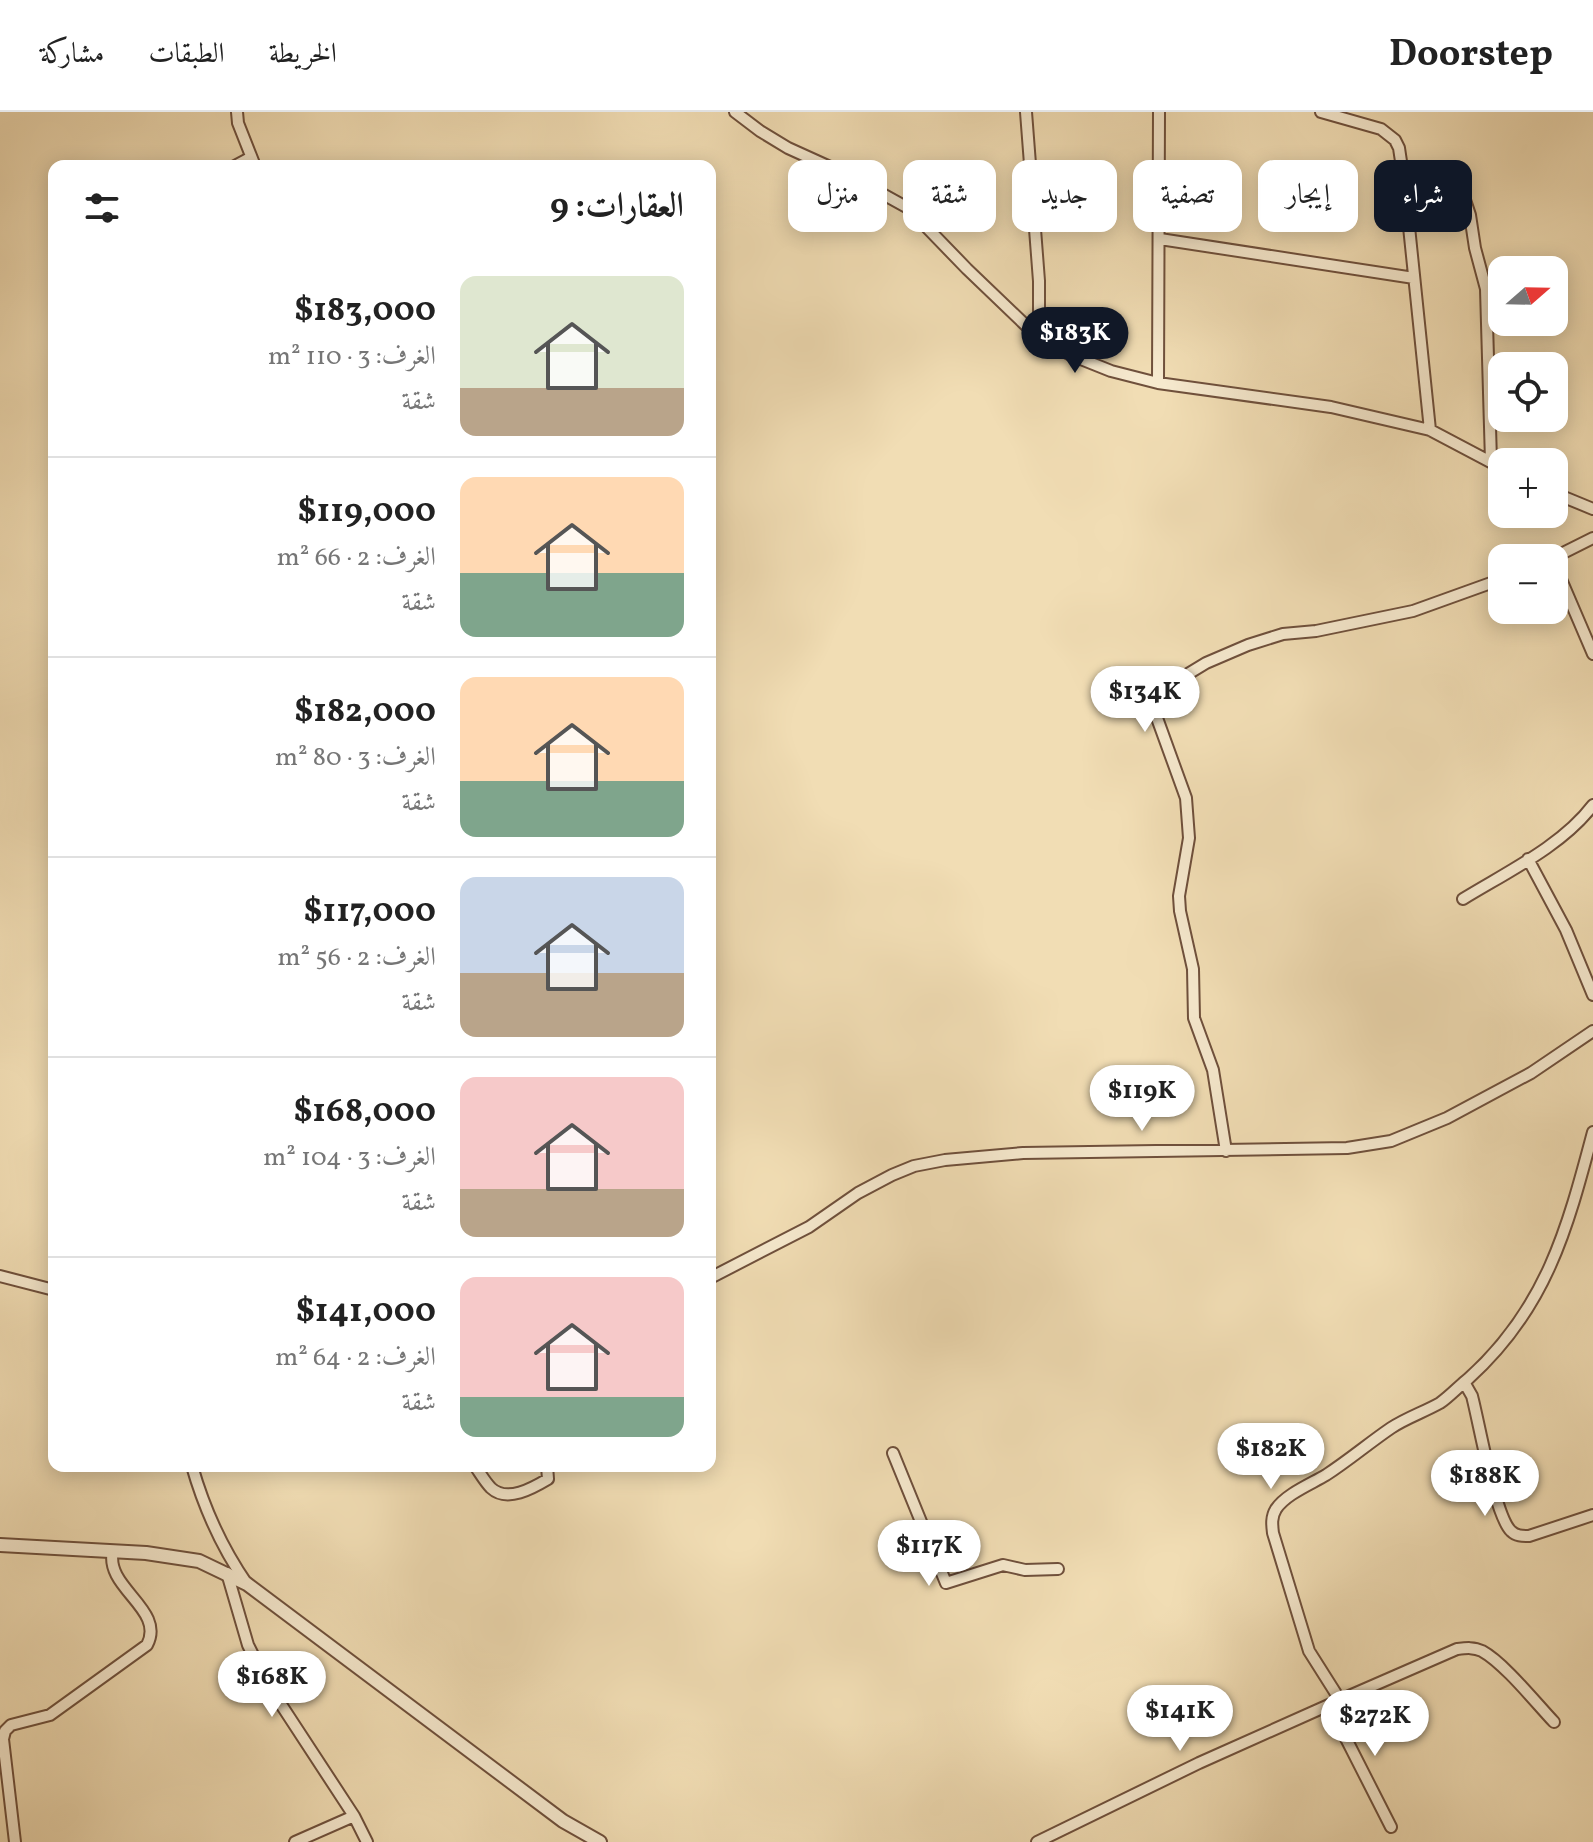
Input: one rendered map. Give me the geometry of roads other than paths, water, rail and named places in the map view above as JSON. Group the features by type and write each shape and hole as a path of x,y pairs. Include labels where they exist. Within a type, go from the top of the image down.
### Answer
{"street":[{"path":"237,112 252,160"},
{"path":"735,112 788,148 852,177 908,208 989,292 1039,338 1071,355 1111,371 1158,383 1331,407 1430,430 1488,459"},
{"path":"1026,112 1039,281 1039,338"},
{"path":"1158,383 1159,112"},
{"path":"1321,112 1381,129 1395,140 1399,148 1430,430"},
{"path":"1472,228 1486,289 1491,448"},
{"path":"1160,239 1414,278"},
{"path":"1568,499 1593,509"},
{"path":"1568,552 1593,538"},
{"path":"1226,1151 1213,1070 1194,1018 1193,969 1180,911 1179,896 1189,838 1186,798 1157,718 1153,702 1155,694 1206,663 1248,645 1283,634 1316,631 1413,611 1488,584"},
{"path":"1568,594 1593,654"},
{"path":"1463,899 1528,859 1580,821 1593,805"},
{"path":"1528,859 1566,930 1593,995"},
{"path":"716,1275 809,1227 858,1193 914,1166 1023,1153 1347,1148 1391,1141 1447,1118 1531,1073 1593,1031"},
{"path":"1340,1700 1309,1651 1273,1533 1274,1513 1285,1501 1353,1457 1392,1427 1440,1402 1497,1352 1531,1306 1563,1235 1593,1132"},
{"path":"0,1276 48,1288"},
{"path":"1464,1382 1472,1396 1498,1504 1509,1529 1518,1535 1529,1536 1593,1515"},
{"path":"893,1453 946,1583 1003,1565 1025,1570 1058,1569"},
{"path":"194,1472 208,1514 231,1561 247,1584"},
{"path":"479,1472 492,1489 510,1495 548,1479 547,1472"},
{"path":"0,1545 146,1553 199,1561 227,1573 247,1584 563,1821 600,1842"},
{"path":"15,1842 3,1739 5,1731 11,1725 50,1715 147,1645 152,1637 149,1620 115,1574 111,1560 113,1551"},
{"path":"227,1573 248,1645 267,1683 354,1816 367,1842"},
{"path":"1037,1842 1199,1763 1457,1649 1468,1647 1482,1651 1554,1722"},
{"path":"1329,1705 1391,1827"},
{"path":"295,1842 354,1816"}]}
